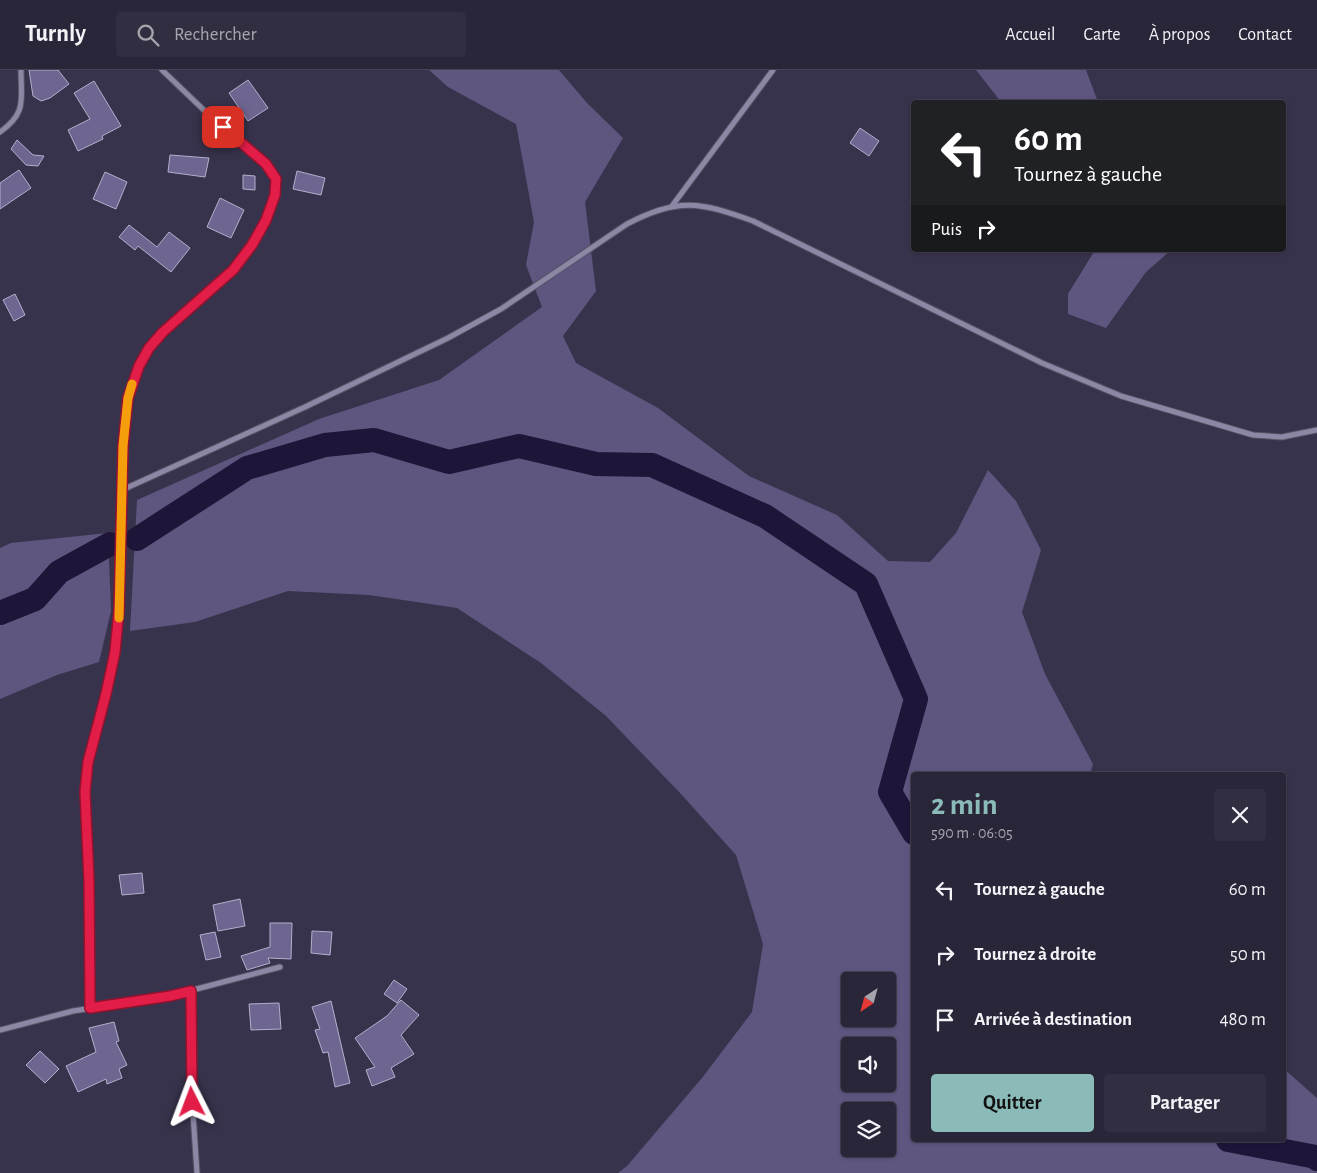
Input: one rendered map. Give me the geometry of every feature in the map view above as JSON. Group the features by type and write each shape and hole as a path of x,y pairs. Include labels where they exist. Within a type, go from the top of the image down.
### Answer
{"street":[{"path":"0,132 20,114 21,70"},
{"path":"90,1008 89,880 85,792 88,762 115,652 119,610 123,446 128,398 139,366 149,348 163,332 233,270 252,245 266,220 275,195 276,179 266,164 162,70"},
{"path":"672,206 773,70"},
{"path":"122,490 305,407 448,338 501,309 627,224 649,213 672,206 697,205 722,210 753,222 1042,363 1121,396 1253,434 1282,437 1317,430"},
{"path":"0,1030 90,1008 170,996 280,967"},
{"path":"191,991 191,1084 198,1173"}],"shaded area":[{"path":"429,70 559,70 587,103 623,138 585,202 596,291 563,336 576,363 658,408 749,476 837,515 888,561 930,562 956,533 988,470 1016,501 1041,550 1022,612 1045,674 1093,764 1091,772 911,772 911,1142 1286,1142 1286,1071 1317,1098 1317,1173 618,1173 627,1166 702,1078 752,1012 763,944 736,855 606,716 541,663 457,608 369,595 288,591 195,622 130,631 137,500 319,419 439,380 542,307 526,265 534,222 516,124 448,87"},
{"path":"976,70 1086,70 1097,100 999,100"},
{"path":"1094,252 1169,252 1146,272 1106,328 1068,314 1068,294"},
{"path":"108,533 111,611 99,662 57,675 0,699 0,548 11,543"}],"building":[{"path":"29,70 58,70 69,84 50,98 41,101 33,96"},
{"path":"248,80 268,108 248,121 229,93"},
{"path":"94,81 121,126 102,136 103,139 78,151 68,130 90,119 74,93"},
{"path":"860,128 879,141 869,156 850,143"},
{"path":"17,140 33,155 44,156 38,166 26,165 11,149"},
{"path":"170,155 209,158 205,177 168,172"},
{"path":"19,170 31,188 0,209 0,183"},
{"path":"297,171 325,178 321,195 293,189"},
{"path":"105,172 127,182 116,209 93,199"},
{"path":"243,175 255,176 255,190 243,189"},
{"path":"220,198 244,210 231,238 207,227"},
{"path":"129,225 157,247 169,232 190,248 171,272 138,246 135,250 119,237"},
{"path":"15,294 25,315 14,321 3,300"},
{"path":"142,873 144,893 122,895 119,875"},
{"path":"240,899 245,926 218,931 213,905"},
{"path":"270,923 292,923 291,959 268,958 270,963 247,970 241,956 270,947"},
{"path":"312,931 332,932 330,955 311,953"},
{"path":"215,932 221,957 206,960 200,935"},
{"path":"394,980 407,989 397,1003 384,994"},
{"path":"401,1000 419,1015 401,1035 414,1054 391,1068 395,1077 372,1086 366,1070 375,1067 355,1038 387,1016"},
{"path":"331,1001 350,1083 335,1087 328,1052 323,1053 315,1030 320,1029 312,1007"},
{"path":"279,1003 281,1029 251,1030 249,1004"},
{"path":"114,1022 119,1041 116,1042 127,1065 119,1069 122,1078 107,1084 106,1079 78,1092 66,1066 96,1052 89,1028"},
{"path":"40,1051 59,1069 45,1083 26,1065"}],"waterway":[{"path":"137,539 247,468 325,445 374,440 449,462 519,446 596,464 652,465 765,516 866,584 916,699 890,792 911,828"},
{"path":"0,613 35,599 59,572 110,544"},
{"path":"1238,1142 1316,1157 1317,1159"}],"slow traffic":[{"path":"119,618 123,446 128,398 132,384"}],"route":[{"path":"192,1102 191,991 90,1008 89,880 85,792 94,732 106,694 115,652 119,610 123,446 128,398 133,381 149,348 163,332 233,270 252,245 266,220 275,195 276,179 266,164 223,127"}]}
